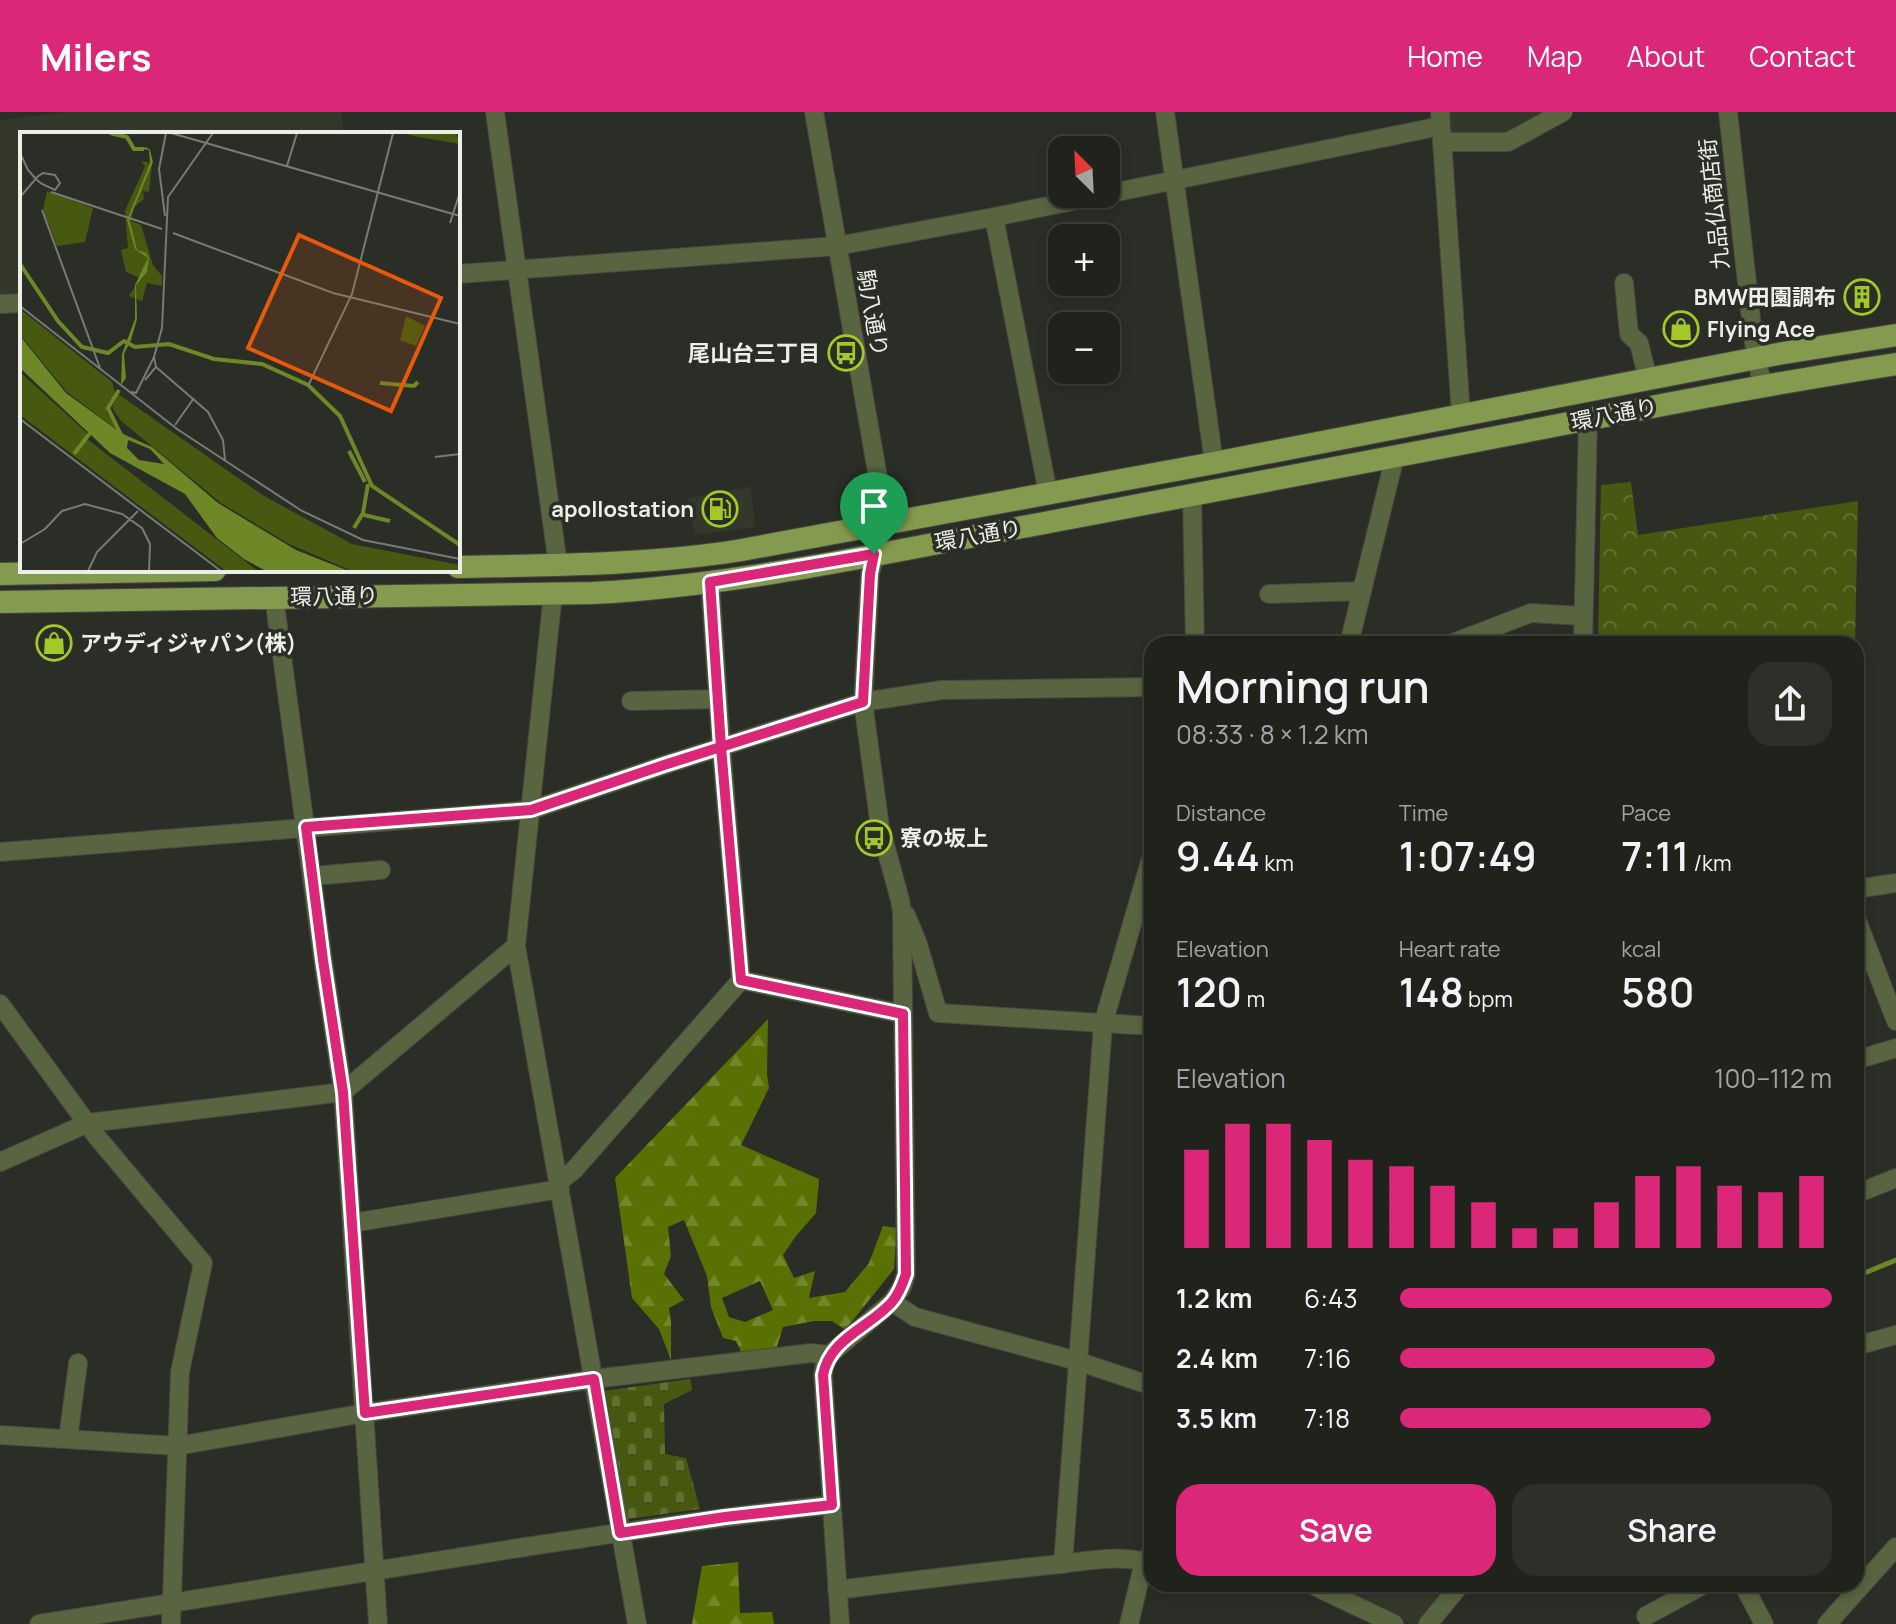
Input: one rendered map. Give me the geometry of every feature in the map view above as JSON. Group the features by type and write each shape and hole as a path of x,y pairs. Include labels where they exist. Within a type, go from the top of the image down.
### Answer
{"main road":[{"name":"環八通り","path":"460,567 611,564 700,556 1214,463 1757,358 1896,335"},
{"name":"環八通り","path":"0,602 631,591 710,582 1192,496 1762,385 1896,364"},
{"path":"0,574 108,572"}],"street":[{"path":"495,112 558,565"},
{"name":"駒八通り","path":"814,112 883,506 883,523"},
{"path":"1165,112 1214,463"},
{"path":"460,274 837,246 1441,127 1508,142 1563,112"},
{"name":"九品仏商店街","path":"1728,112 1762,385"},
{"path":"1441,127 1461,415"},
{"path":"994,217 1048,493"},
{"path":"1624,283 1629,334 1639,343 1648,379"},
{"path":"0,304 20,303"},
{"path":"1583,636 1588,419"},
{"path":"1351,636 1395,456"},
{"path":"1192,496 1195,636"},
{"path":"840,1624 823,1375 825,1364 829,1355 844,1340 892,1302 902,1287 907,1256 902,912 880,827 863,702 870,574 883,523"},
{"path":"352,1223 559,1186 741,980 710,582"},
{"path":"1269,594 1362,591"},
{"path":"553,593 516,946 637,1624"},
{"path":"274,597 343,1092 378,1624"},
{"path":"1471,636 1531,613 1583,616"},
{"path":"0,852 531,810 863,702 942,690 1144,687"},
{"path":"631,701 718,699"},
{"path":"313,876 381,870"},
{"path":"1063,1564 1103,1024 1144,883"},
{"path":"1864,888 1896,883"},
{"path":"900,900 918,944 938,1013 1144,1026"},
{"path":"1864,939 1896,1021"},
{"path":"0,1162 88,1123 343,1092 516,946"},
{"path":"741,980 903,1014"},
{"path":"0,1004 88,1123 203,1263 180,1372 171,1624"},
{"path":"1864,1058 1896,1048"},
{"path":"1864,1191 1896,1178"},
{"path":"892,1302 915,1317 1077,1361 1144,1383"},
{"path":"1864,1344 1896,1335"},
{"path":"0,1435 177,1446 365,1413 594,1379 811,1353 829,1355"},
{"path":"68,1439 78,1363"},
{"path":"39,1624 725,1517 832,1505"},
{"path":"1864,1583 1896,1547"},
{"path":"837,1590 982,1571 1144,1557"},
{"path":"1129,1624 1144,1571"},
{"path":"1327,1592 1394,1624"},
{"path":"1428,1624 1454,1592"},
{"path":"1646,1616 1690,1592"},
{"path":"1747,1592 1764,1624"},
{"path":"1827,1624 1856,1592"}],"shaded area":[{"path":"67,112 342,112 344,132 20,132 20,295 0,296 0,120"},
{"path":"1449,112 1550,112 1506,136 1450,135"},
{"path":"751,487 755,527 695,535 688,498"},
{"path":"1342,1592 1443,1592 1417,1624"}],"green space":[{"path":"1631,482 1638,535 1858,501 1855,636 1598,636 1601,485"},
{"path":"768,1019 769,1088 741,1145 819,1179 816,1213 783,1255 794,1278 815,1271 809,1298 845,1292 869,1263 883,1226 897,1228 894,1269 844,1329 832,1321 783,1327 776,1350 743,1356 736,1341 723,1338 711,1307 707,1276 684,1220 668,1227 671,1256 664,1274 684,1300 669,1308 671,1360 659,1329 632,1298 615,1178","holes":["760,1281 773,1310 745,1322 729,1317 722,1298"]},
{"path":"690,1379 692,1390 664,1404 665,1454 686,1458 700,1509 628,1519 603,1391"},
{"path":"738,1562 740,1613 772,1612 774,1624 692,1624 702,1566"}],"waterway":[{"path":"1864,1273 1896,1260"}],"place":[{"name":"BMW田園調布","path":"1862,297"},
{"name":"Flying Ace","path":"1681,329"},
{"name":"尾山台三丁目","path":"846,353"},
{"name":"apollostation","path":"720,509"},
{"name":"アウディジャパン(株)","path":"54,643"},
{"name":"寮の坂上","path":"874,838"}],"route":[{"path":"874,554 710,582 721,747 741,980 903,1014 906,1274 892,1302 844,1340 829,1355 825,1364 823,1375 832,1505 620,1533 594,1379 365,1413 343,1092 306,827 531,810 664,765 721,747 863,702 870,574 874,554"}]}
